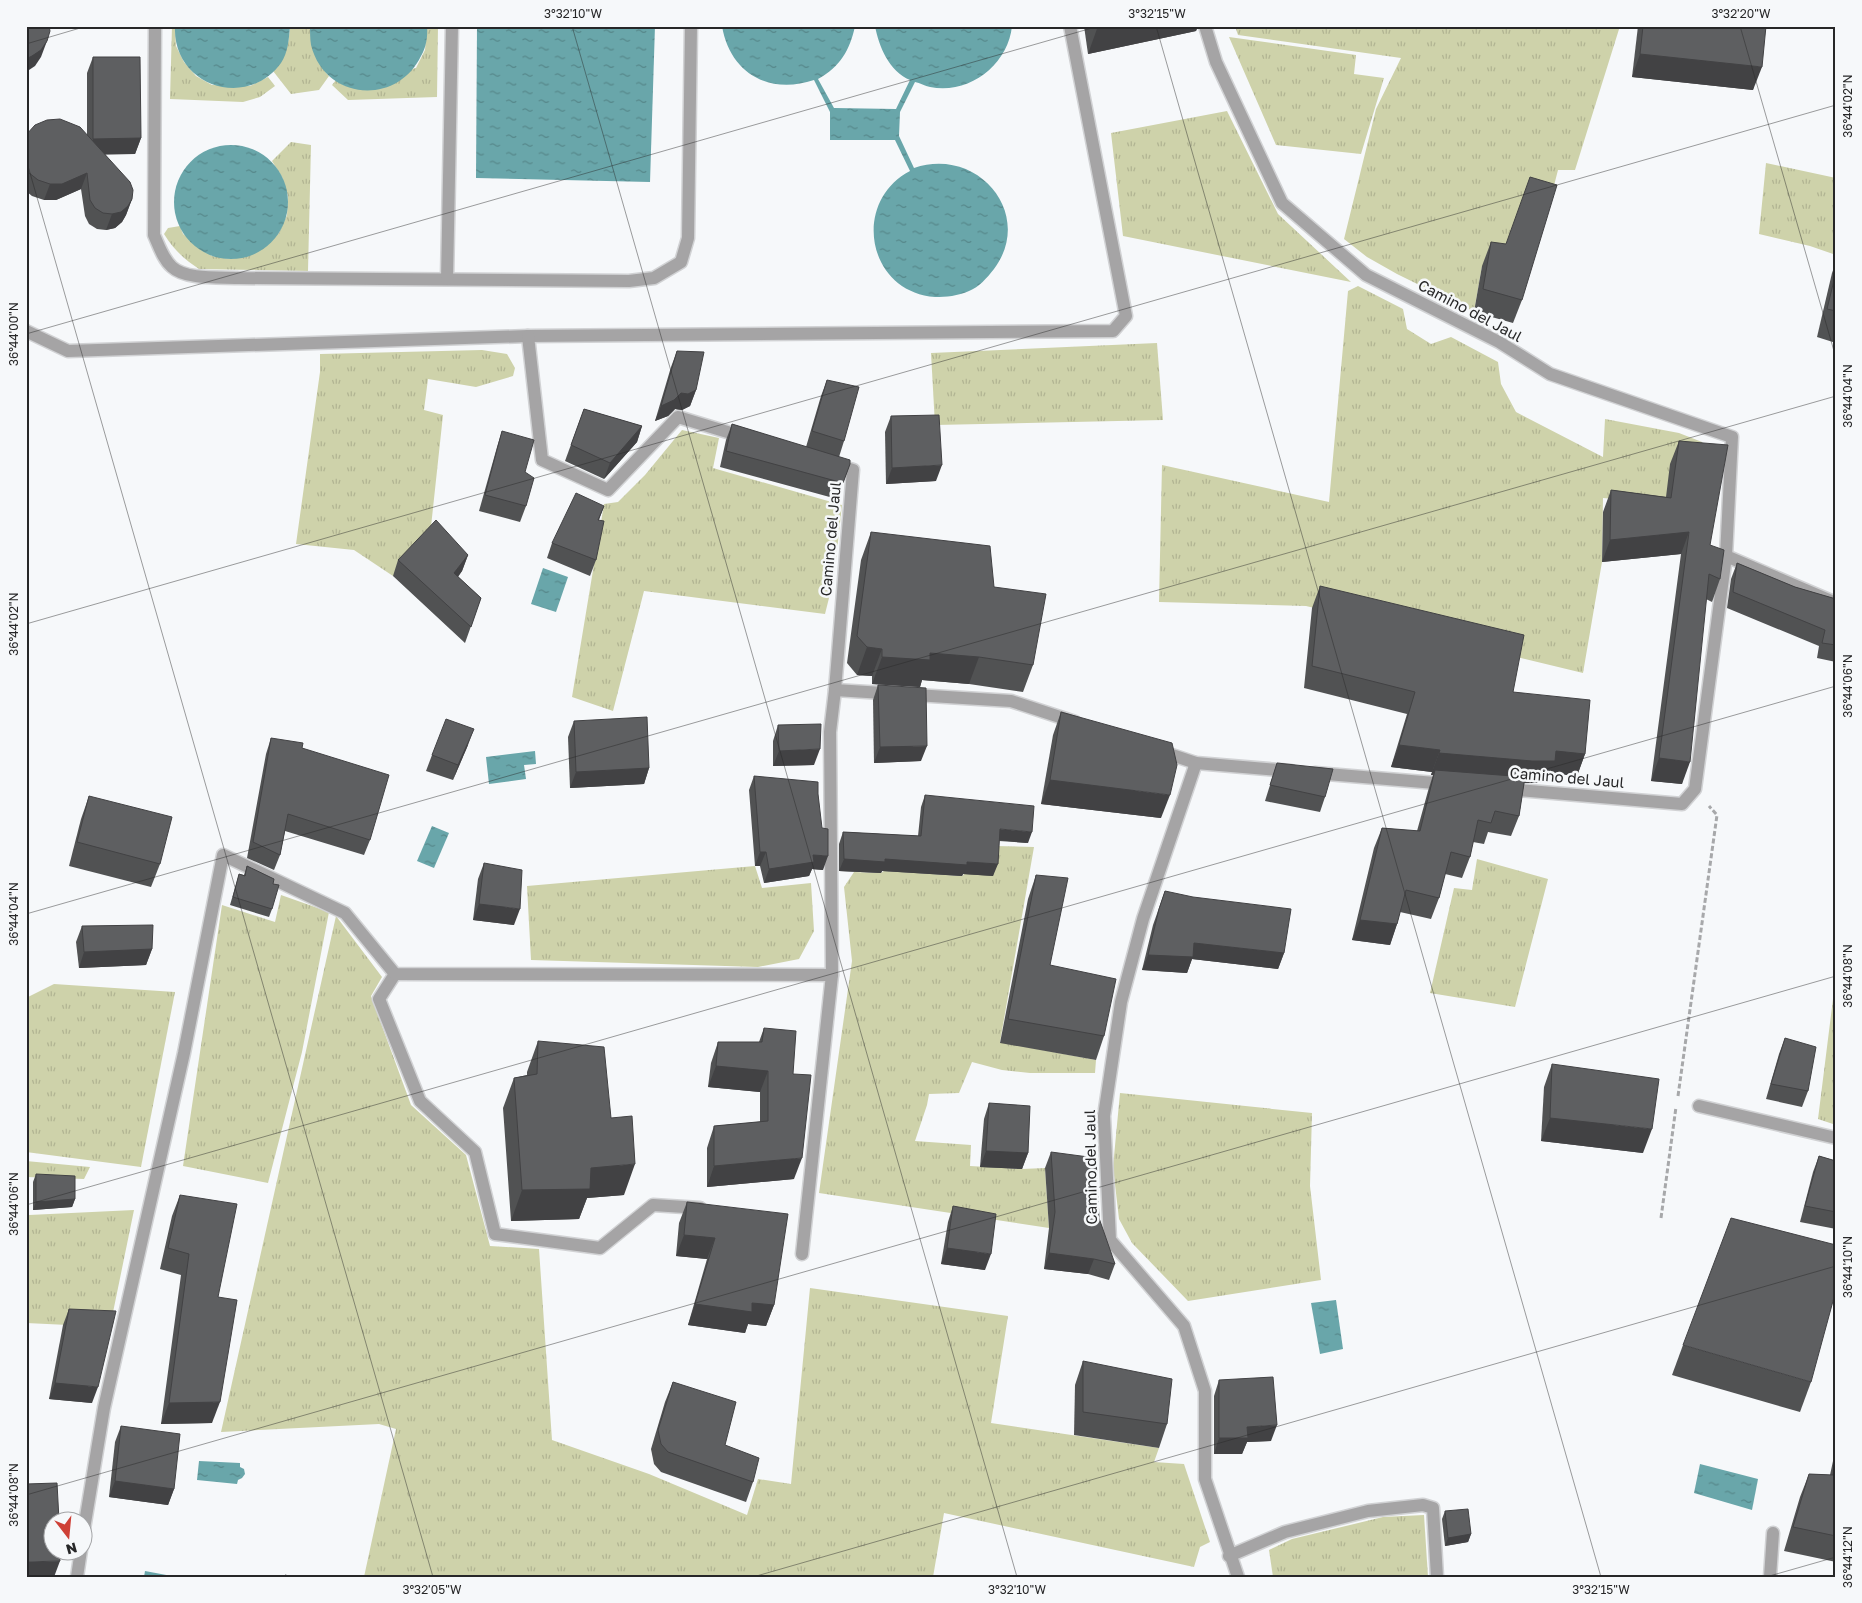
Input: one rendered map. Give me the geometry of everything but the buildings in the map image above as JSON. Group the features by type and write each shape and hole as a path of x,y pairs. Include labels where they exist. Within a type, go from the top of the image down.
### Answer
{"street":[{"path":"155,26 154,235 163,255 173,268 192,276 201,277 629,281 654,278 680,262 688,238 691,26"},
{"path":"446,278 452,26"},
{"path":"26,331 68,351 528,336 1113,331 1126,316 1070,26"},
{"name":"Camino del Jaul","path":"1206,26 1216,62 1282,203 1366,275 1499,342 1550,374 1732,437 1726,556 1695,789 1682,804 1494,788"},
{"path":"528,336 542,460 608,490 678,417 752,439"},
{"name":"Camino del Jaul","path":"825,462 853,470 835,690"},
{"path":"1726,556 1836,603"},
{"path":"802,1254 832,975 830,732 835,690 1011,701 1085,726"},
{"path":"1150,748 1196,763 1464,786"},
{"name":"Camino del Jaul","path":"1196,763 1143,920 1121,1002 1104,1116 1110,1240 1184,1326 1205,1391 1205,1479 1238,1577"},
{"path":"87,1510 104,1408 184,1053 223,855 345,913 394,974"},
{"path":"394,974 832,975"},
{"path":"394,974 379,999 420,1101 475,1152 495,1234 600,1248 653,1205 713,1208"},
{"path":"1699,1106 1836,1138"},
{"path":"1230,1556 1294,1530 1368,1511 1423,1505 1433,1508 1437,1577"},
{"path":"1770,1577 1774,1533"},
{"path":"77,1577 80,1560"}],"path":[{"path":"1661,1218 1717,814 1695,789"}],"green space":[{"path":"172,26 175,26 176,46 184,62 196,76 212,85 250,86 268,77 275,86 260,97 243,102 170,99"},
{"path":"290,26 310,26 311,41 315,53 329,76 319,90 291,94 273,71 281,61 286,50"},
{"path":"427,26 438,26 437,97 348,100 332,85 336,80 345,86 416,68 425,50"},
{"path":"1235,26 1620,26 1575,170 1558,170 1548,209 1497,268 1482,266 1474,312 1397,274 1367,257 1344,239 1376,109 1401,58 1238,35"},
{"path":"1229,37 1356,55 1354,74 1384,78 1361,154 1276,145"},
{"path":"1227,111 1278,214 1351,282 1123,236 1111,133"},
{"path":"291,142 311,145 308,271 199,269 180,254 164,234 168,228 180,226 183,234 212,256 230,259 248,256 279,233 287,215 288,196 282,177 272,161"},
{"path":"1766,163 1836,178 1836,255 1810,246 1759,234"},
{"path":"1358,286 1403,309 1407,329 1431,344 1451,337 1498,362 1501,384 1516,412 1603,457 1605,419 1679,433 1702,442 1720,467 1659,556 1614,499 1603,498 1602,562 1583,673 1306,606 1159,602 1162,465 1329,502 1348,291"},
{"path":"1157,343 1163,420 935,425 931,353"},
{"path":"482,350 507,354 515,368 513,376 476,387 428,379 424,410 443,415 430,536 393,576 354,550 296,544 320,372 320,354"},
{"path":"682,430 719,438 713,468 842,505 834,578 825,614 644,591 613,711 572,697 604,504 618,502 645,475"},
{"path":"995,846 1034,847 1000,1042 1096,1060 1095,1073 1030,1073 1002,1070 972,1062 959,1093 929,1094 915,1141 971,1145 970,1166 1022,1169 1045,1168 1049,1228 819,1193 852,961 844,887 854,872 881,873 884,871 962,876"},
{"path":"1477,859 1548,879 1515,1007 1430,993 1454,888 1472,890"},
{"path":"755,866 762,888 811,883 814,931 799,959 758,967 531,960 527,886"},
{"path":"281,895 329,912 302,1052 268,1183 183,1166 222,905 275,922"},
{"path":"336,916 382,977 371,996 411,1105 466,1155 490,1246 539,1249 552,1440 649,1474 747,1515 758,1479 791,1484 810,1288 1008,1316 991,1423 1159,1448 1154,1462 1184,1464 1210,1542 1200,1547 1194,1567 944,1513 933,1577 364,1577 396,1429 379,1424 221,1432"},
{"path":"1836,975 1836,1125 1818,1119"},
{"path":"54,984 175,992 141,1167 26,1152 26,998"},
{"path":"1120,1093 1312,1113 1310,1186 1321,1280 1188,1301 1132,1243 1119,1219 1113,1167"},
{"path":"26,1161 90,1167 84,1179 27,1177 29,1215 134,1210 110,1327 26,1323"},
{"path":"1424,1515 1428,1577 1273,1577 1269,1550 1292,1539 1383,1517"}],"water":[{"path":"175,26 290,26 287,50 281,63 266,78 249,86 231,88 214,85 198,76 185,63 177,46"},
{"path":"310,26 427,26 427,38 423,53 410,72 396,83 379,89 362,90 346,86 331,77 319,64 311,45"},
{"path":"477,26 655,26 650,182 476,178"},
{"path":"722,26 855,26 843,57 832,69 818,79 834,108 896,109 910,80 896,71 886,58 875,26 1012,26 1009,40 1003,53 995,65 984,74 959,86 945,88 930,87 915,82 900,112 899,136 914,168 937,164 959,167 978,176 993,190 1004,207 1008,227 1005,248 994,269 986,279 965,293 935,297 912,291 894,280 882,263 875,244 874,223 879,203 891,185 910,171 895,140 830,140 830,112 814,80 782,85 754,77 734,57 726,43"},
{"path":"231,145 253,150 271,162 283,180 288,202 283,224 271,242 253,254 231,259 209,254 191,242 179,224 174,202 179,180 191,162 209,150"},
{"path":"543,568 568,577 556,612 531,604"},
{"path":"535,751 536,764 524,765 526,779 489,784 486,757"},
{"path":"432,826 449,833 434,868 417,861"},
{"path":"1336,1300 1343,1349 1320,1354 1311,1303"},
{"path":"199,1461 240,1463 240,1467 244,1469 245,1474 238,1480 237,1484 197,1480"},
{"path":"1700,1464 1758,1479 1752,1510 1694,1493"},
{"path":"145,1571 177,1577 144,1577"}]}
